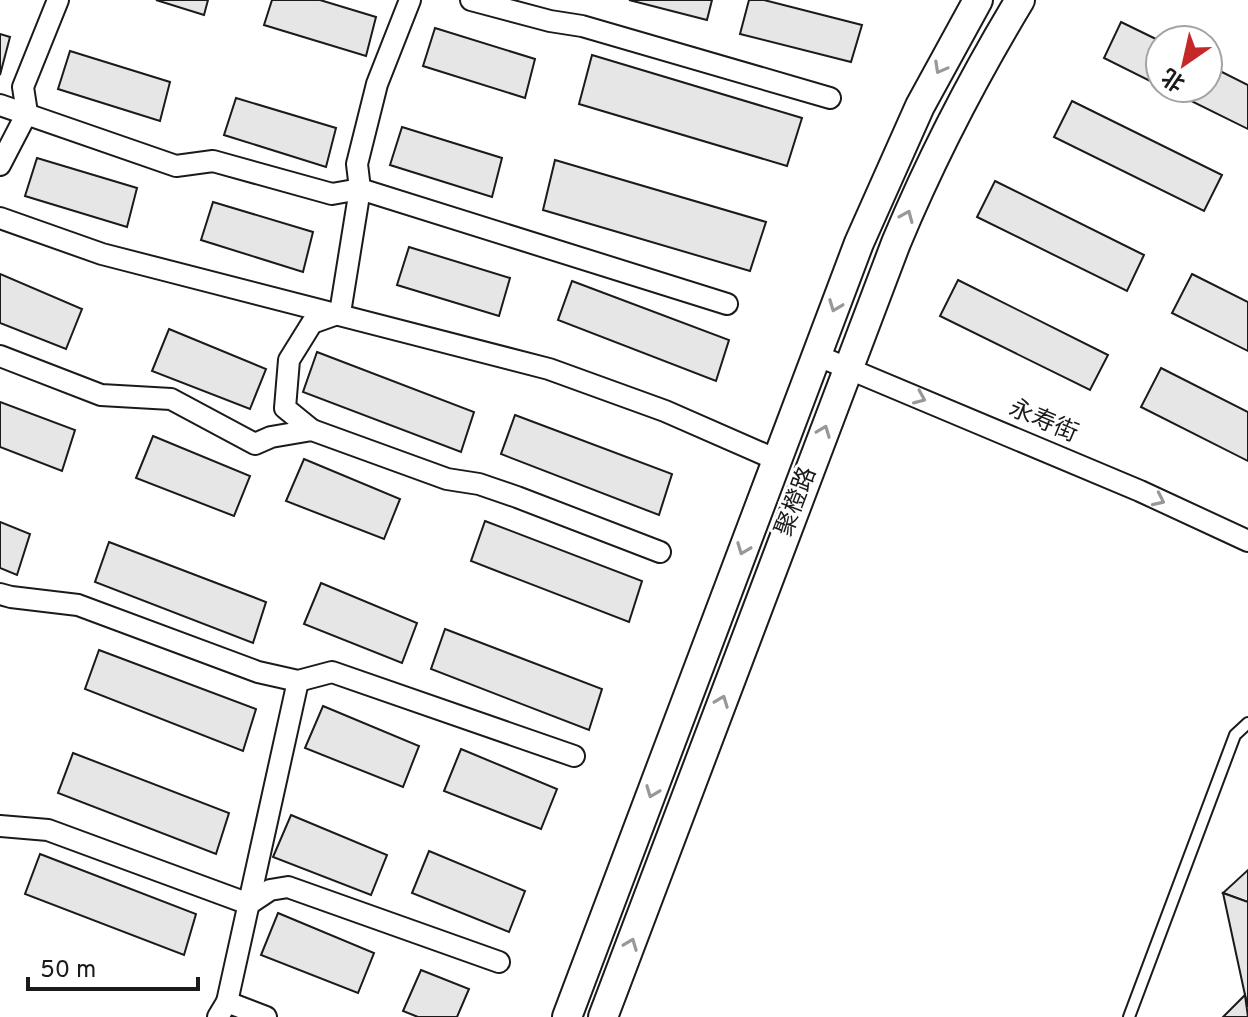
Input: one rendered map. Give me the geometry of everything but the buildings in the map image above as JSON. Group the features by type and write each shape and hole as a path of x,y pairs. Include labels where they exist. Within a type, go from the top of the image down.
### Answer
{"street":[{"path":"0,165 27,113 23,87 58,0"},
{"path":"340,313 360,189 357,164 377,84 410,0"},
{"path":"471,0 550,21 582,26 830,98"},
{"name":"聚橙路","path":"567,1017 859,243 899,149 978,0"},
{"name":"聚橙路","path":"603,1017 848,367 930,164 1020,0"},
{"path":"0,105 176,166 213,161 332,194 360,189 727,304"},
{"path":"0,218 102,254 549,369 665,411 777,460"},
{"path":"340,313 312,323 289,360 285,408 312,430 447,479 479,484 517,497 660,552"},
{"name":"永寿街","path":"816,355 1140,491 1248,541"},
{"path":"0,356 101,395 171,399 255,444 271,437 312,430"},
{"path":"0,594 78,605 258,672 298,681 332,672 574,756"},
{"path":"266,1017 223,1010 298,681"},
{"path":"0,826 48,830 249,904"},
{"path":"249,904 270,890 288,887 499,962"}],"lane":[{"path":"1129,1017 1235,735 1248,723"}]}
